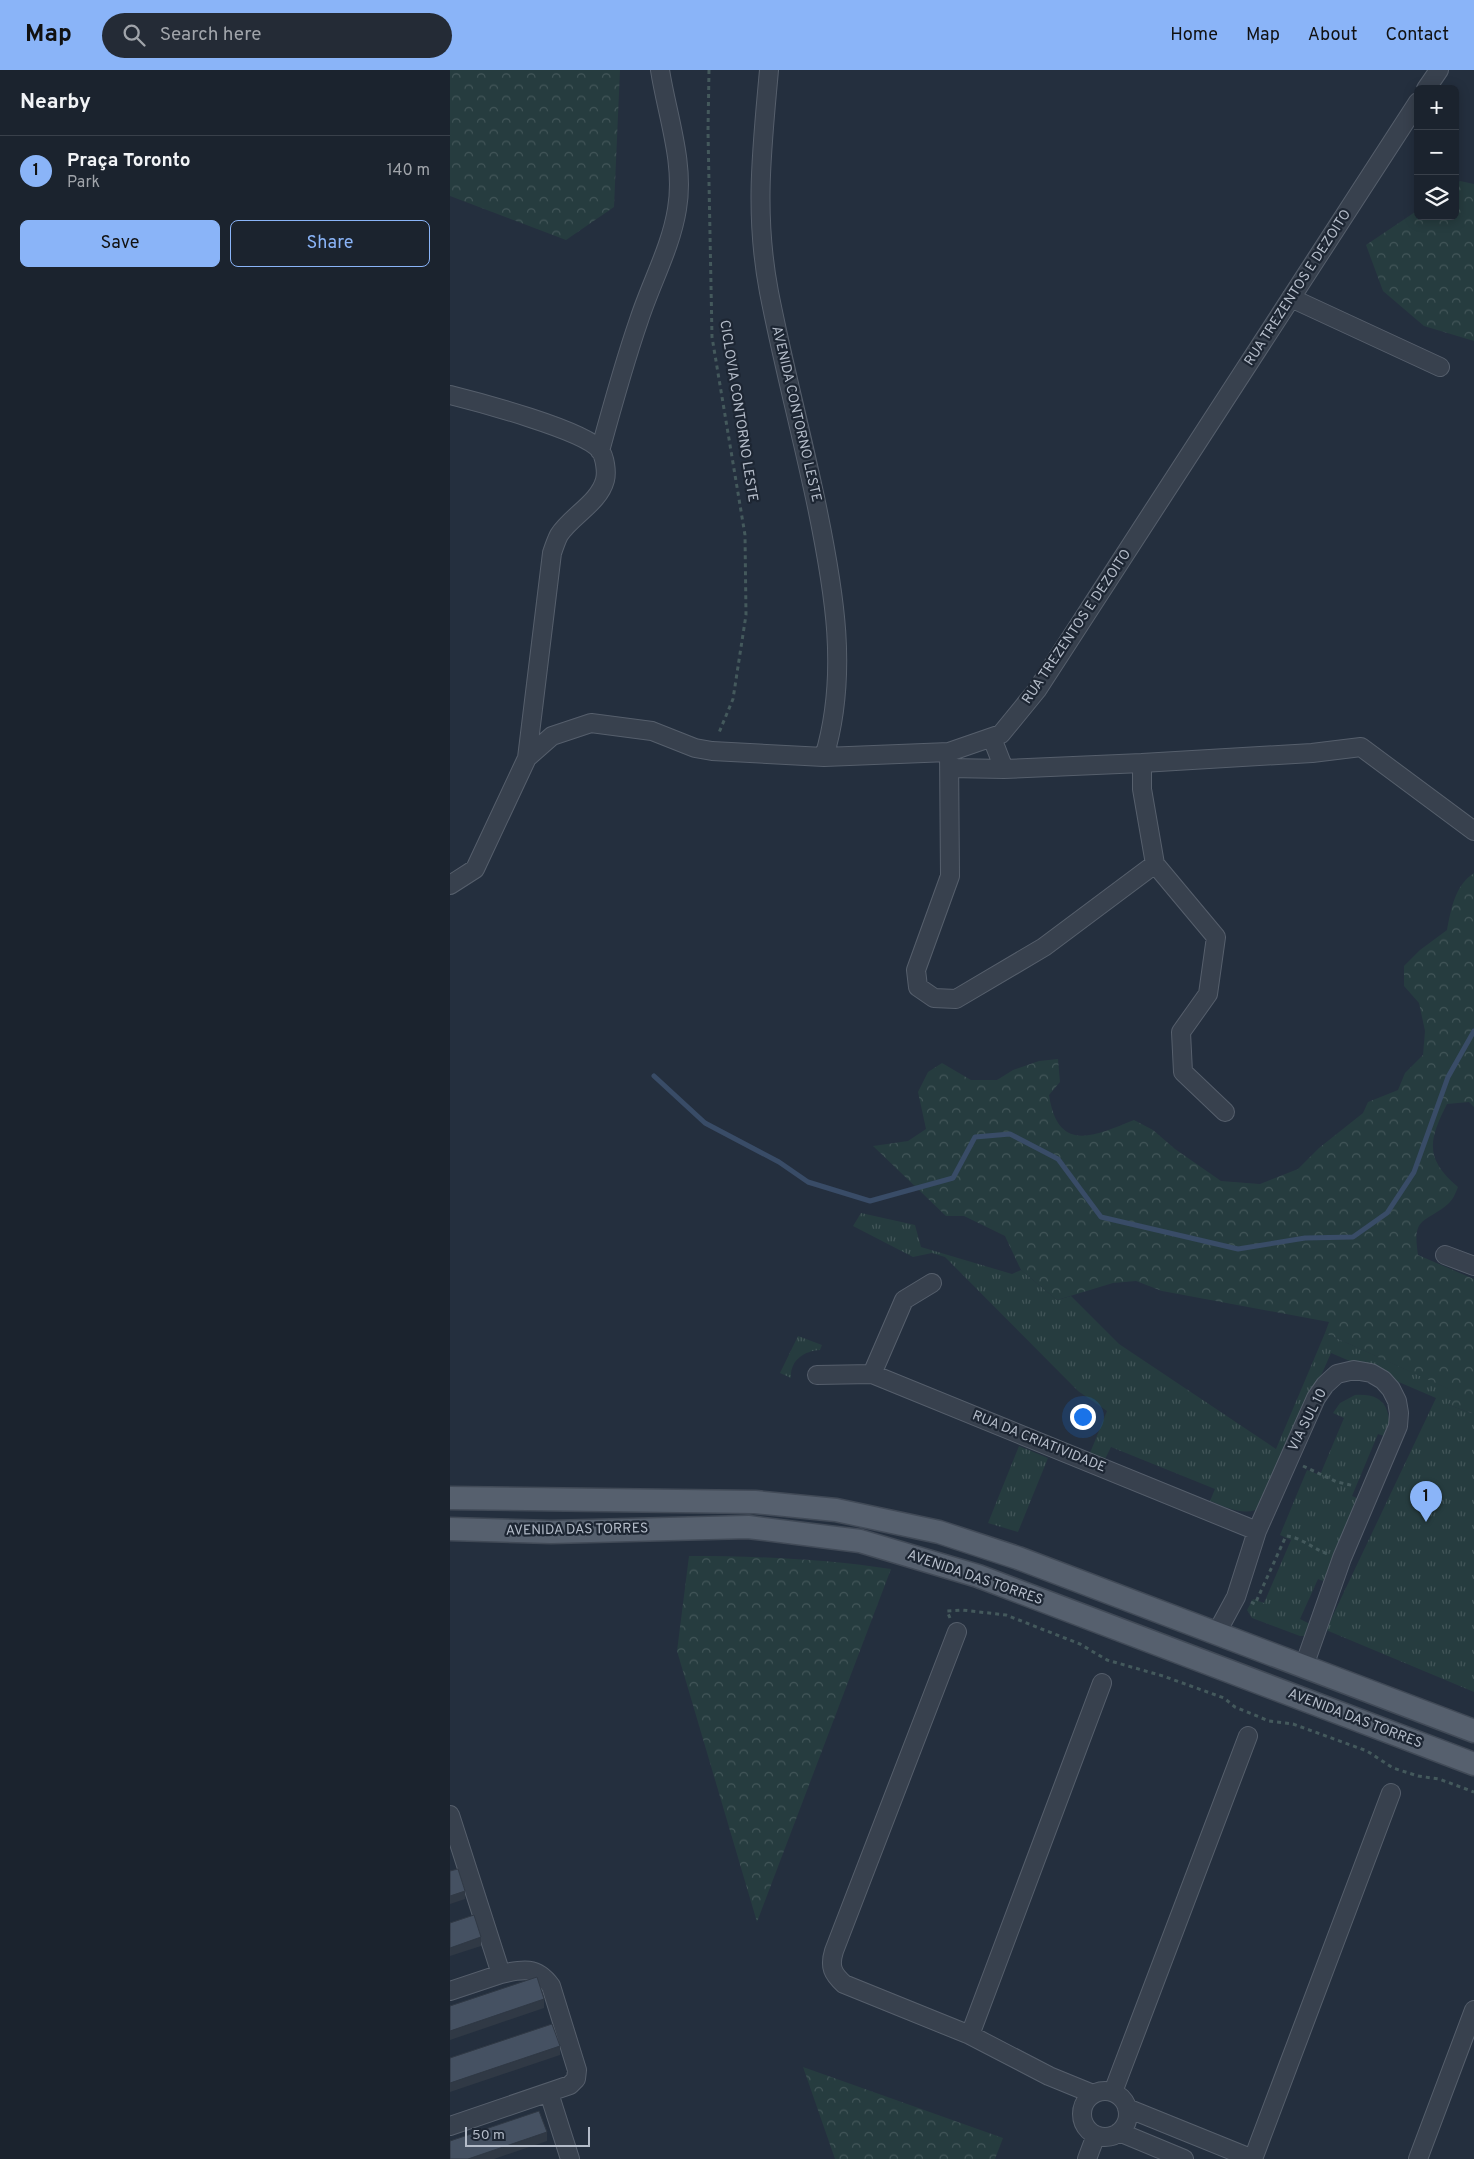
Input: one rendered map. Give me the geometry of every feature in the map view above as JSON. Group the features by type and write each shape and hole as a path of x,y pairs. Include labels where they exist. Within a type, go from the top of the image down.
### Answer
{"main road":[{"name":"AVENIDA DAS TORRES","path":"450,1498 756,1502 836,1510 939,1532 992,1549 1474,1731"},
{"name":"AVENIDA DAS TORRES","path":"450,1529 550,1532 748,1527 860,1541 978,1576 1474,1764"}],"street":[{"path":"600,451 639,320 668,244 677,209 679,181 674,140 660,70"},
{"name":"AVENIDA CONTORNO LESTE","path":"769,70 760,168 759,209 762,243 769,292 830,569 837,620 837,682 834,710 824,757"},
{"path":"1429,85 1439,70"},
{"name":"RUA TREZENTOS E DEZOITO","path":"450,885 476,869 527,758 552,736 592,723 652,731 695,748 824,757 950,760 1001,734 1037,690 1414,108"},
{"path":"1291,298 1440,368"},
{"path":"450,395 483,403 569,432 592,444 600,451 606,469 606,479 601,490 560,535 552,553 527,758"},
{"path":"992,738 1004,769"},
{"path":"1155,864 1036,951 956,999 934,998 918,987 916,970 950,876 950,760 1004,769 1142,763 1312,753 1361,748 1474,830"},
{"path":"1142,763 1142,789 1155,864 1216,937 1208,994 1181,1032 1183,1072 1225,1112"},
{"path":"1445,1255 1474,1266"},
{"path":"872,1374 904,1300 932,1283"},
{"name":"VIA SUL 10","path":"1216,1634 1236,1597 1257,1531 1316,1398 1325,1385 1337,1374 1354,1370 1371,1373 1383,1380 1397,1401 1399,1413 1398,1426 1373,1490 1342,1558 1304,1666"},
{"name":"RUA DA CRIATIVIDADE","path":"817,1375 872,1374 1257,1531"},
{"path":"957,1632 834,1952 830,1963 832,1971 844,1984 970,2035 1049,2076 1093,2094"},
{"path":"970,2035 1102,1683"},
{"path":"1113,2092 1248,1736"},
{"path":"1127,2108 1253,2159 1391,1793"},
{"path":"450,1815 456,1856 501,1974"},
{"path":"450,1992 501,1974 529,1969 542,1975 551,1986 577,2070 576,2079 570,2085 450,2126"},
{"path":"1418,2159 1474,2010"},
{"path":"1049,2076 1069,2094 1082,2114 1084,2125 1096,2135 1108,2137 1119,2132 1126,2124 1127,2108 1122,2098 1113,2092 1103,2091 1093,2094 1085,2102 1082,2114"},
{"path":"549,2093 570,2159"},
{"path":"1119,2132 1184,2159"},
{"path":"1087,2159 1096,2135"}],"path":[{"name":"CICLOVIA CONTORNO LESTE","path":"709,70 708,131 712,337 745,535 746,615 733,699 712,750"},
{"path":"1288,1460 1337,1482 1373,1490"},
{"path":"1236,1597 1255,1604 1286,1536 1298,1539 1316,1550 1342,1558"},
{"path":"957,1632 947,1611 962,1610 1006,1615 1080,1644 1107,1660 1163,1676 1224,1698 1235,1707 1269,1721 1294,1724 1367,1751 1393,1768 1418,1776 1439,1779 1474,1792"}],"green space":[{"path":"450,70 620,70 614,207 566,240 450,196"},
{"path":"1459,182 1474,184 1474,341 1424,326 1383,291 1366,245 1414,213 1414,220 1459,220"},
{"path":"1474,873 1474,1107 1469,1102 1447,1104 1441,1117 1433,1139 1435,1158 1447,1177 1458,1187 1450,1202 1422,1222 1417,1233 1417,1242 1418,1255 1474,1279 1474,1414 1449,1405 1455,1392 1325,1333 1329,1322 1162,1291 1136,1281 1113,1283 1057,1300 1021,1270 1005,1236 964,1216 946,1216 873,1146 908,1141 926,1129 918,1092 928,1072 942,1063 971,1080 997,1080 1013,1070 1039,1061 1058,1059 1060,1082 1049,1095 1054,1114 1060,1126 1069,1133 1080,1136 1092,1135 1134,1120 1153,1130 1175,1149 1221,1181 1260,1184 1298,1169 1319,1148 1363,1113 1368,1102 1398,1090 1405,1073 1423,1055 1425,1031 1419,1003 1404,986 1404,966 1420,950 1447,930 1452,906 1458,891 1462,884"},
{"path":"861,1213 915,1225 921,1247 1012,1274 1021,1270 1057,1300 1071,1296 1119,1344 1276,1449 1325,1333 1456,1392 1449,1405 1474,1414 1474,1692 1326,1630 1436,1398 1331,1353 1263,1507 1249,1511 1230,1509 1210,1501 1215,1489 1111,1447 1105,1459 1090,1453 1107,1411 1078,1391 945,1257 932,1253 913,1257 853,1226"},
{"path":"798,1336 822,1345 820,1350 809,1352 796,1361 791,1372 791,1378 780,1373"},
{"path":"1355,1395 1366,1395 1381,1401 1388,1412 1390,1438 1378,1434 1352,1496 1364,1501 1328,1583 1318,1579 1300,1619 1310,1624 1304,1636 1300,1636 1252,1618 1247,1610 1253,1599 1264,1603 1291,1540 1280,1535 1307,1470 1320,1475 1344,1418 1333,1413 1340,1403"},
{"path":"1019,1446 1048,1458 1018,1532 988,1523"},
{"path":"689,1556 790,1559 891,1569 757,1922 677,1651"},
{"path":"803,2067 1003,2138 995,2159 835,2159"}],"building":[{"path":"458,1869 465,1891 450,1896 450,1871"},
{"path":"474,1915 481,1937 450,1948 450,1923"},
{"path":"537,1977 544,1999 450,2031 450,2006"},
{"path":"552,2024 560,2046 450,2083 450,2058"},
{"path":"539,2111 547,2132 468,2159 450,2159 450,2141"}],"waterway":[{"path":"654,1076 705,1123 779,1162 808,1182 870,1201 953,1178 975,1137 1010,1134 1058,1159 1101,1217 1238,1249 1305,1238 1353,1237 1387,1213 1414,1172 1448,1077 1474,1031"}],"place":[{"name":"Praça Toronto","path":"1426,1522"}]}
